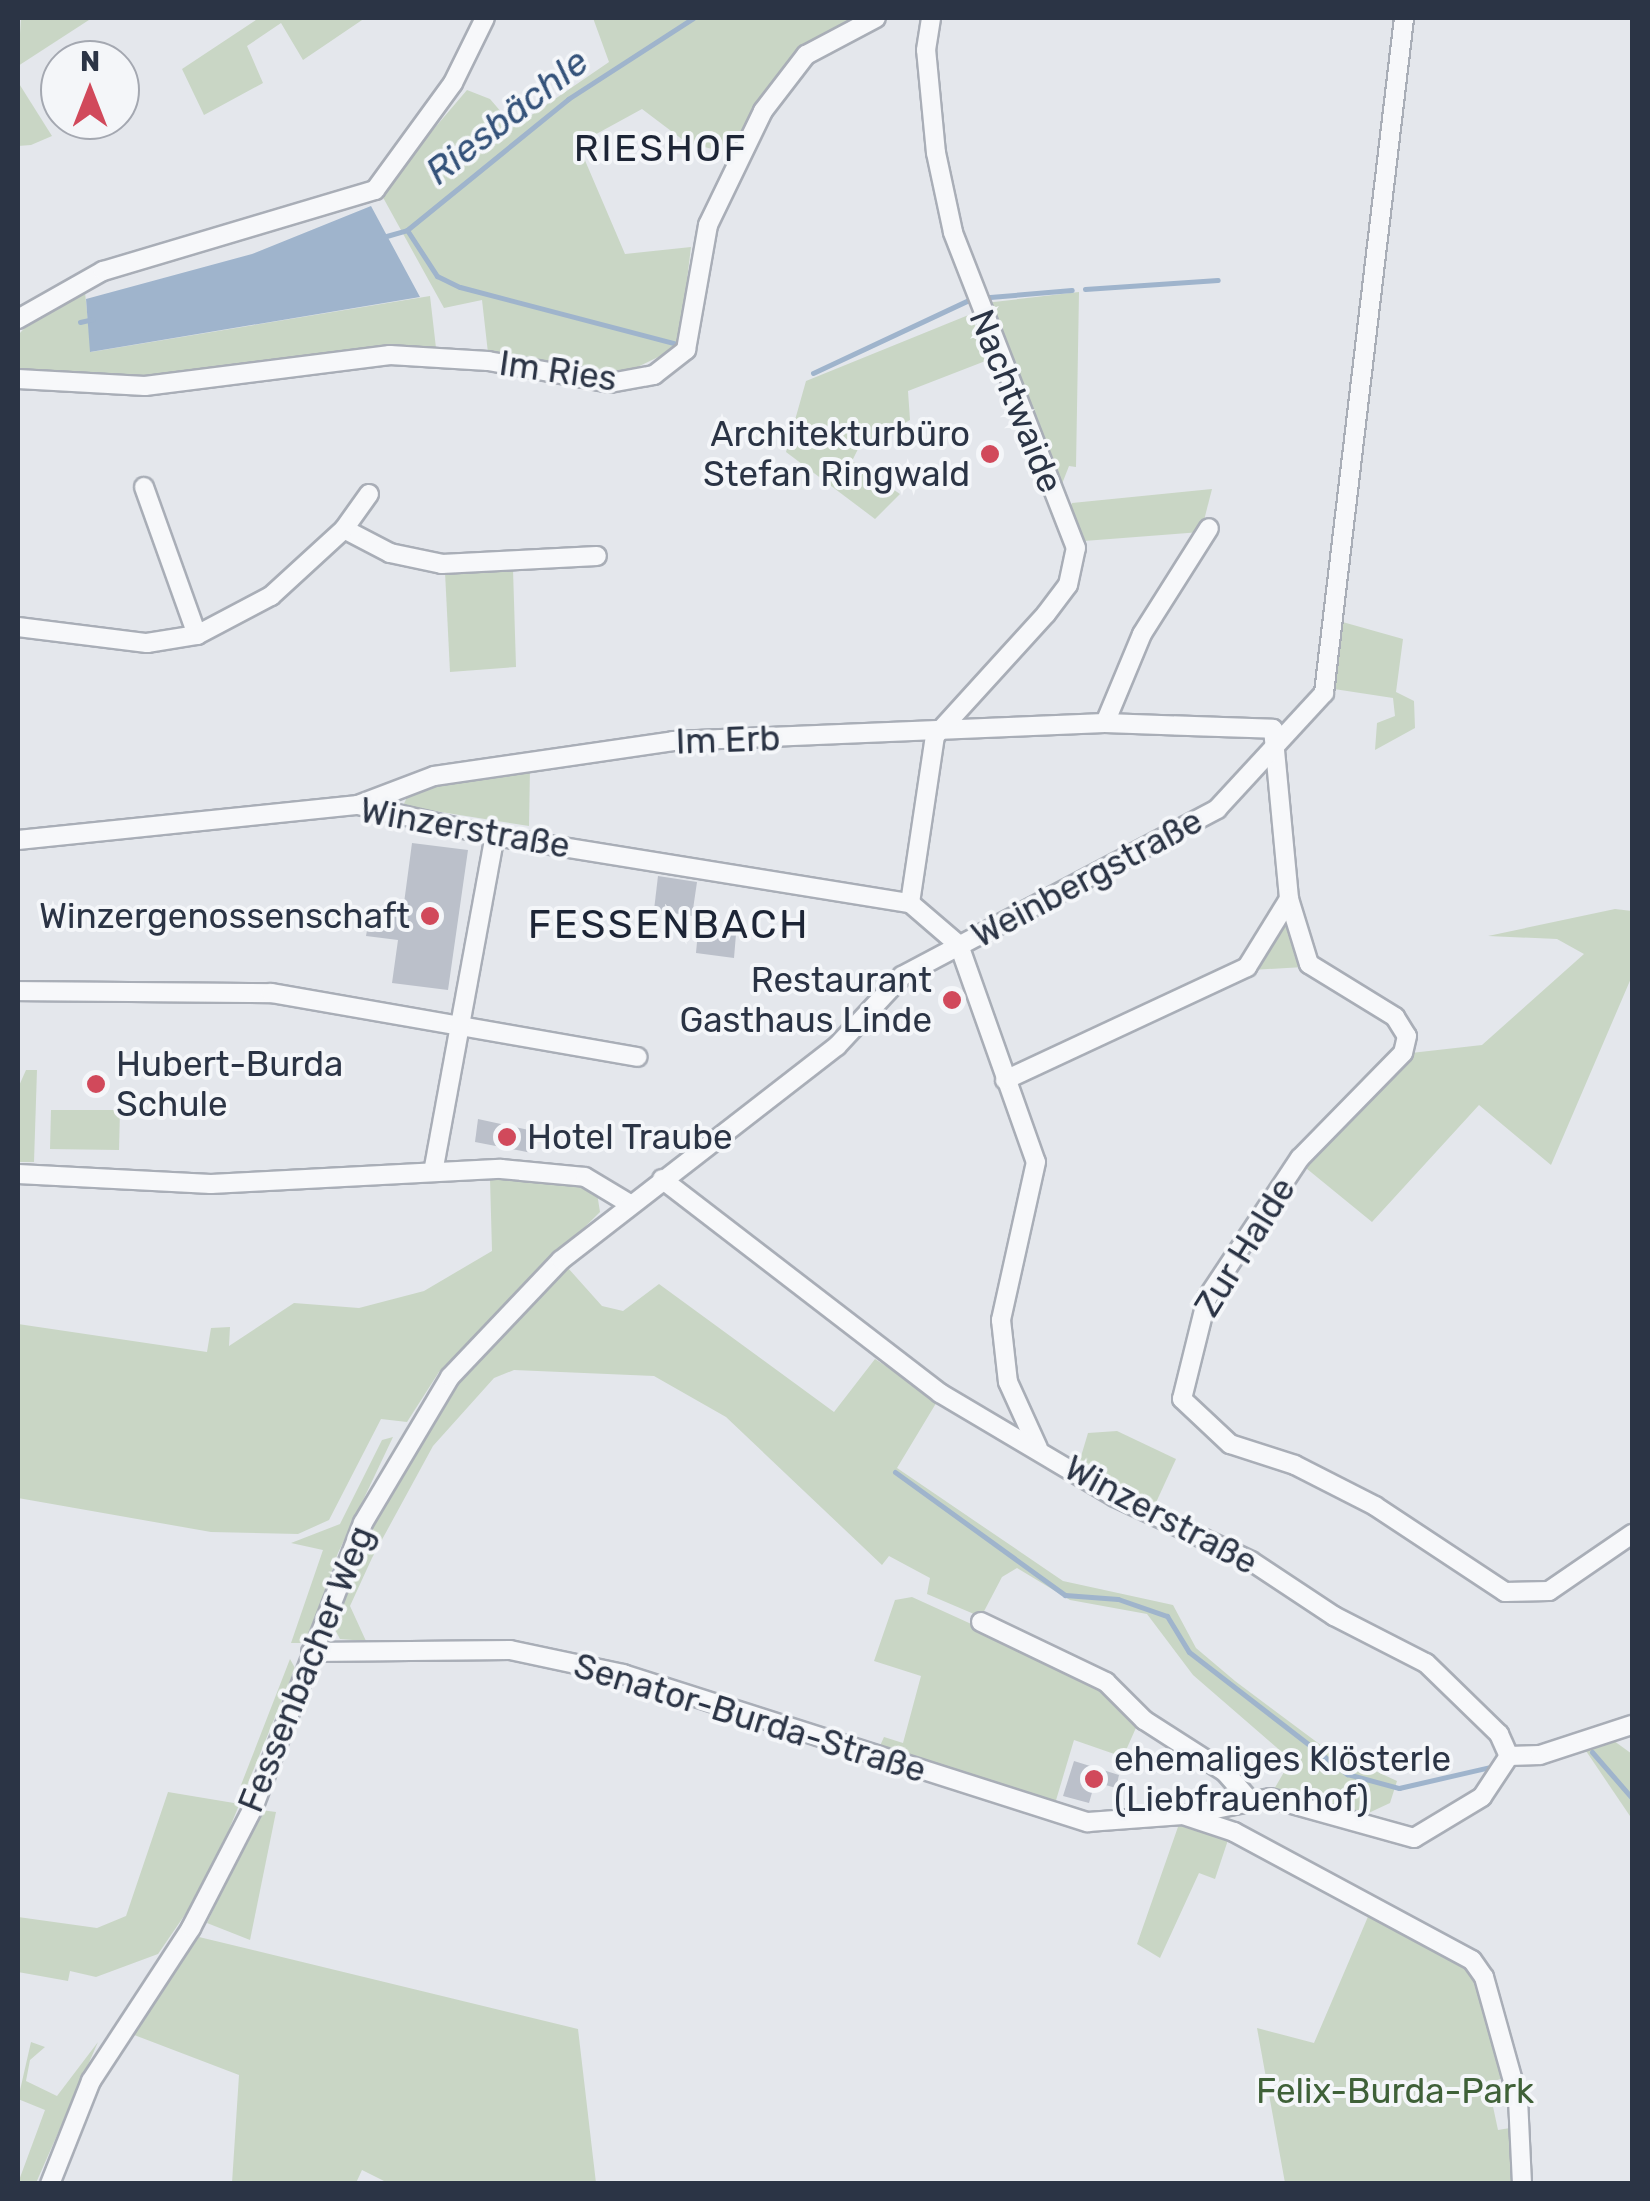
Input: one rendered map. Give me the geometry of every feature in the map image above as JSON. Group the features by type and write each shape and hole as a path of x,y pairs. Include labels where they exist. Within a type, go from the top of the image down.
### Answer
{"street":[{"path":"18,319 103,272 375,190 453,82 484,18"},
{"name":"Im Ries","path":"18,379 145,386 390,355 488,361 610,383 654,376 686,350 708,225 763,111 806,54 876,18"},
{"name":"Nachtwaide","path":"931,18 926,50 936,153 953,232 1076,548 1068,585 935,736"},
{"name":"Weinbergstraße","path":"630,1204 836,1046 902,976 1188,828 1252,777 1280,737 1324,693 1404,18"},
{"path":"144,488 198,635"},
{"path":"18,628 147,643 198,635 271,596 344,529 369,494"},
{"path":"1105,722 1142,634 1208,528"},
{"path":"344,529 390,552 442,564 597,556"},
{"name":"Im Erb","path":"358,805 434,776 673,741 935,736 1105,722 1259,725 1280,737"},
{"path":"935,736 910,902 960,945"},
{"name":"Zur Halde","path":"1280,737 1289,899 1309,964 1395,1017 1408,1036 1403,1053 1300,1158 1207,1298 1182,1398 1230,1444 1294,1465 1375,1506 1482,1582 1520,1595 1549,1591 1632,1534"},
{"name":"Winzerstraße","path":"18,840 358,805 494,836 910,902"},
{"path":"434,1167 494,836"},
{"path":"1005,1080 1247,967 1289,899"},
{"name":"Winzerstraße","path":"960,945 1036,1162 1002,1320 1008,1382 1038,1448 1426,1663 1499,1734 1509,1756"},
{"path":"18,991 242,990 637,1057"},
{"path":"18,1174 211,1184 434,1167 570,1174 607,1186 630,1204"},
{"path":"662,1179 862,1338 1038,1448"},
{"name":"Fessenbacher Weg","path":"50,2184 92,2081 191,1928 253,1808 311,1652 387,1472 450,1377 520,1299 630,1204"},
{"path":"981,1622 1106,1682 1144,1720 1225,1772 1249,1800 1286,1800 1414,1838 1482,1797 1509,1756 1540,1755 1632,1725"},
{"name":"Senator-Burda-Straße","path":"311,1652 510,1650 624,1674 1088,1822 1183,1816 1249,1800"},
{"path":"1234,1832 1249,1800"},
{"name":"Senator-Burda-Straße","path":"1183,1816 1234,1832 1472,1960 1488,1990 1518,2099 1522,2184"}],"green space":[{"path":"21,18 92,18 58,40 40,40 40,52 18,66"},
{"path":"259,18 365,18 303,60 281,23 247,46 263,83 204,115 182,69"},
{"path":"593,18 864,18 827,36 734,154 687,143 642,109 578,144 625,254 691,247 679,347 625,373 488,353 482,300 444,308 380,192 467,90 490,99 514,127 609,62"},
{"path":"18,82 40,117 43,140 18,146"},
{"path":"85,292 91,352 430,296 436,348 391,345 207,374 96,378 18,369 18,335 42,310"},
{"path":"1079,292 1076,467 1069,466 1060,489 985,303"},
{"path":"971,314 988,360 908,391 910,420 858,449 852,461 900,494 875,519 786,452 806,381"},
{"path":"1212,489 1201,532 1084,541 1069,510 1072,503"},
{"path":"513,569 516,667 450,672 445,572"},
{"path":"1339,621 1403,639 1396,692 1414,701 1415,728 1375,750 1377,723 1395,716 1393,698 1334,689"},
{"path":"530,768 529,826 403,806 412,786"},
{"path":"1615,909 1632,911 1632,976 1551,1165 1479,1105 1372,1222 1301,1164 1411,1053 1482,1045 1584,954 1557,939 1488,936"},
{"path":"1292,922 1304,967 1251,970 1282,923"},
{"path":"26,1070 37,1070 34,1162 18,1162 18,1088"},
{"path":"51,1110 120,1110 119,1150 50,1149"},
{"path":"490,1178 576,1185 597,1193 600,1212 439,1372 407,1422 381,1419 329,1520 298,1534 211,1532 18,1498 18,1324 207,1352 211,1328 230,1327 229,1346 294,1303 359,1308 424,1291 492,1251"},
{"path":"568,1268 602,1306 623,1311 659,1284 834,1412 875,1359 938,1400 897,1468 1063,1581 1173,1605 1196,1648 1235,1681 1322,1746 1397,1781 1390,1803 1360,1817 1273,1791 1291,1760 1193,1675 1147,1614 1070,1600 1017,1568 1002,1577 981,1617 927,1594 930,1578 889,1556 882,1565 726,1417 654,1376 514,1370 494,1378 433,1446 372,1558 350,1606 366,1641 340,1639 332,1624 383,1496 457,1381"},
{"path":"1117,1431 1176,1459 1153,1509 1079,1463 1088,1433"},
{"path":"393,1437 338,1553 307,1643 291,1643 323,1550 291,1543 340,1524 382,1440"},
{"path":"912,1597 1094,1680 1139,1721 1123,1757 1074,1740 1054,1807 879,1748 884,1737 903,1743 921,1676 874,1661 895,1600"},
{"path":"290,1659 295,1668 208,1881 158,1954 96,1977 70,1971 68,1981 18,1972 18,1917 97,1928 126,1916 168,1792 234,1803"},
{"path":"1610,1738 1632,1754 1632,1819 1584,1748"},
{"path":"261,1810 276,1812 250,1940 207,1923"},
{"path":"1179,1824 1229,1837 1215,1879 1199,1873 1160,1958 1137,1944"},
{"name":"Felix-Burda-Park","path":"1370,1912 1466,1970 1478,1989 1507,2077 1488,2083 1498,2130 1516,2127 1513,2183 1285,2183 1257,2028 1314,2043"},
{"path":"199,1937 578,2029 596,2183 388,2183 362,2170 356,2183 232,2183 239,2075 129,2033"},
{"path":"31,2042 45,2047 30,2060 26,2081 57,2096 98,2042 36,2183 18,2183 45,2110 18,2099"}],"water":[{"path":"371,206 420,297 90,352 86,299 252,254"}],"building":[{"name":"Winzergenossenschaft","path":"412,843 468,850 448,990 392,983 398,940 366,936 370,913 402,918"},
{"path":"658,876 697,882 692,916 654,910"},
{"path":"698,931 736,934 734,958 696,953"},
{"name":"Hotel Traube","path":"478,1119 538,1132 537,1145 532,1153 475,1142"},
{"name":"ehemaliges Klösterle (Liebfrauenhof)","path":"1074,1761 1119,1775 1116,1788 1095,1782 1089,1803 1063,1796"}],"waterway":[{"name":"Riesbächle","path":"383,237 407,230 568,99 693,18"},
{"name":"Riesbächle","path":"407,230 437,276 460,287 677,344"},
{"path":"1085,289 1218,280"},
{"path":"990,297 1072,290"},
{"name":"Riesbächle","path":"813,373 967,301"},
{"name":"Riesbächle","path":"80,322 93,319"},
{"name":"FESSENBACH","path":"895,1472 1065,1595 1118,1599 1167,1616 1189,1652 1347,1774 1399,1788 1490,1767"},
{"name":"FESSENBACH","path":"1592,1752 1632,1798"}],"place":[{"name":"Architekturbüro Stefan Ringwald","path":"990,454"},
{"name":"Winzergenossenschaft","path":"430,916"},
{"name":"Restaurant Gasthaus Linde","path":"952,1000"},
{"name":"Hubert-Burda Schule","path":"96,1084"},
{"name":"Hotel Traube","path":"507,1137"},
{"name":"ehemaliges Klösterle (Liebfrauenhof)","path":"1094,1779"}],"district":[{"name":"RIESHOF","path":"661,149"},
{"name":"FESSENBACH","path":"669,925"}]}
